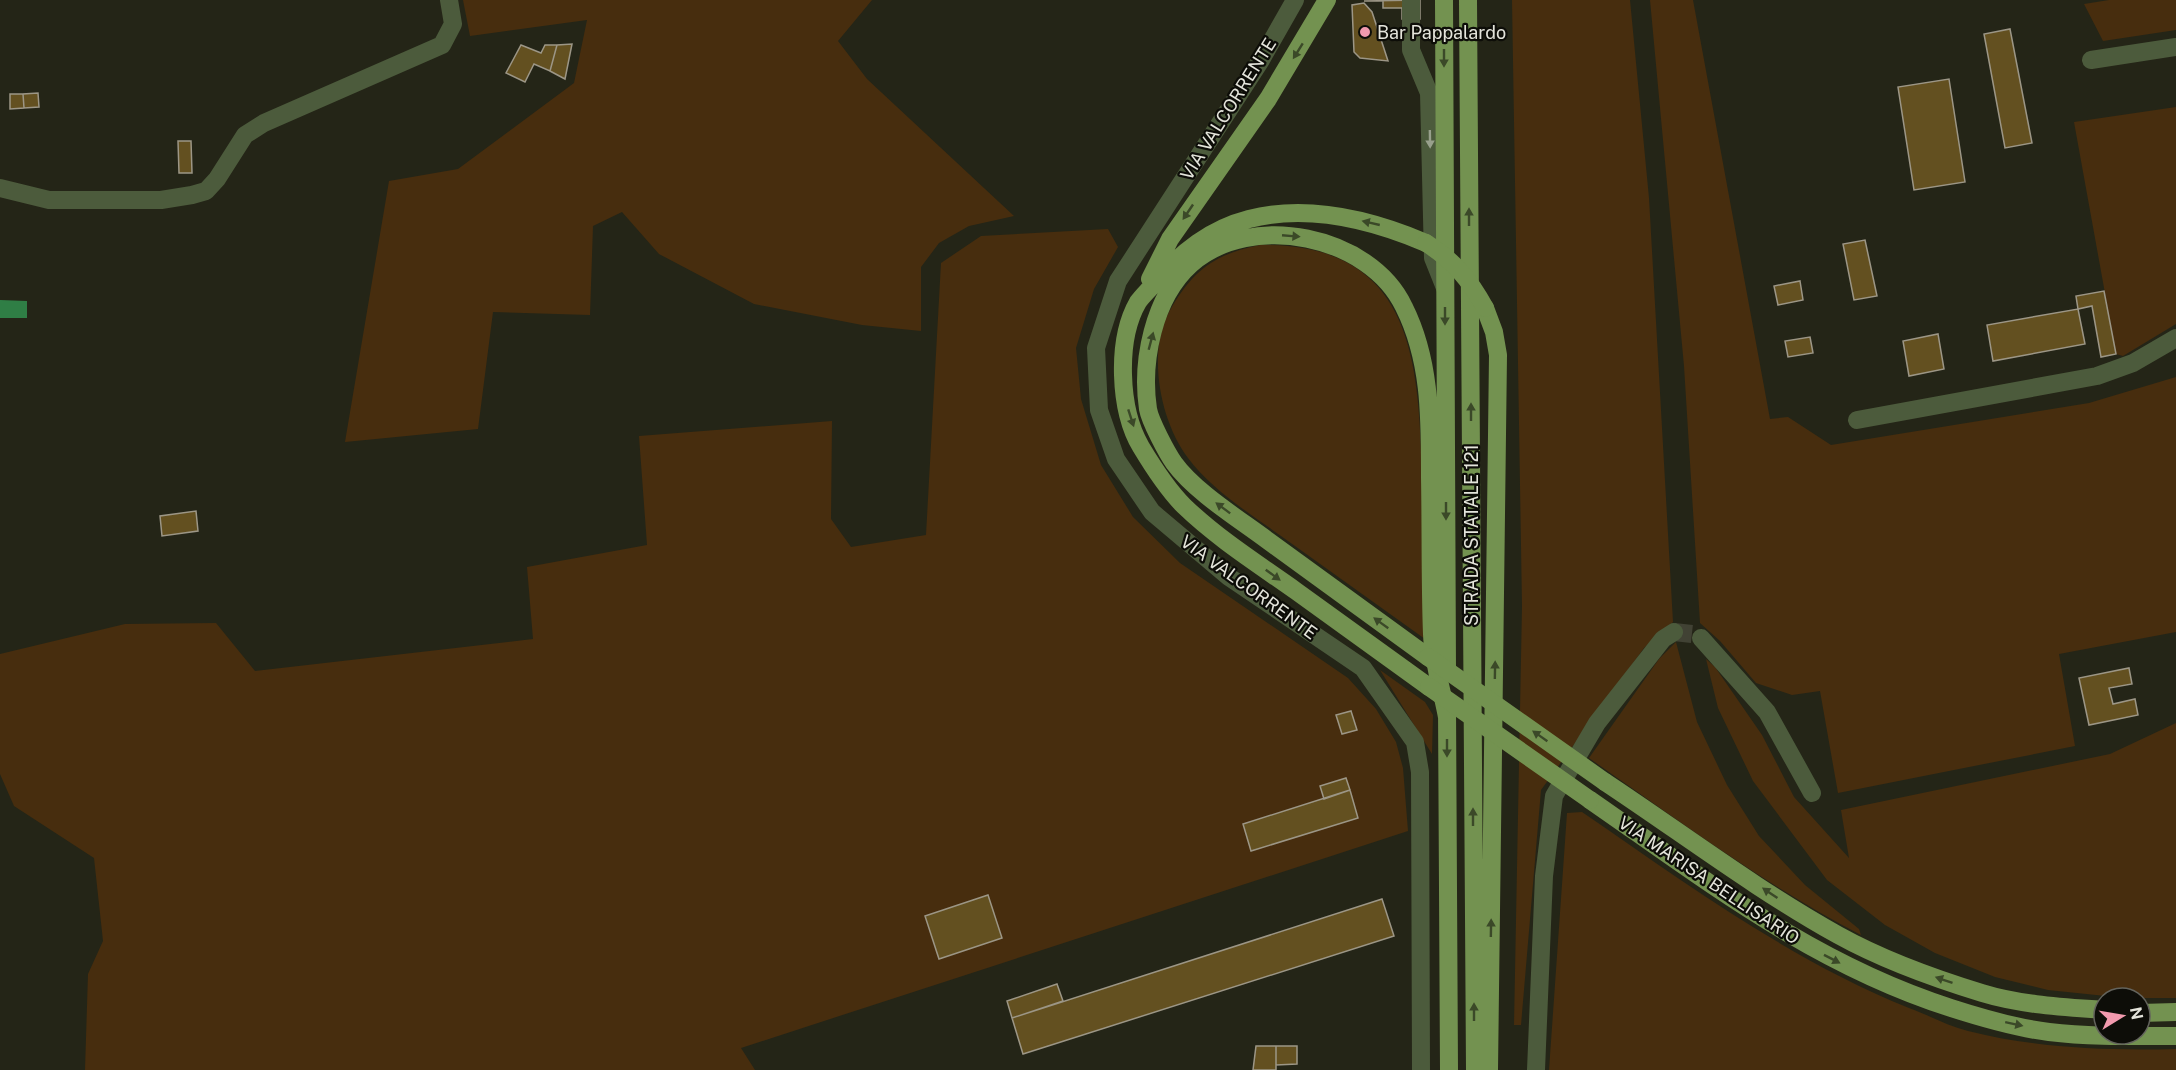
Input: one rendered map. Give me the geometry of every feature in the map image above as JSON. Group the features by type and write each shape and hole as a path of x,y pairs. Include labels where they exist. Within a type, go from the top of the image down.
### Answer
{"main road":[{"path":"1138,302 1170,239 1268,99 1327,0"},
{"name":"STRADA STATALE 121","path":"1444,0 1449,1070"},
{"name":"STRADA STATALE 121","path":"1468,0 1475,1070"},
{"path":"1138,302 1181,254 1198,241 1249,219 1286,214 1348,218 1388,226 1426,243 1461,270 1485,308 1494,332 1498,355 1497,597 1489,1070"},
{"name":"VIA MARISA BELLISARIO","path":"1447,717 1437,663 1432,639 1430,419 1425,362 1416,331 1402,302 1373,267 1341,248 1298,236 1266,235 1226,244 1191,264 1160,305 1147,357 1149,412 1174,464 1216,503 1428,657 1437,663 1605,782 1839,936 1901,965 1984,994 2050,1006 2092,1009"},
{"name":"VIA MARISA BELLISARIO","path":"1138,302 1127,336 1123,367 1124,395 1140,444 1161,478 1184,505 1246,556 1428,687 1765,921 1832,959 1903,992 1977,1016 2048,1032 2176,1035"},
{"path":"2152,1013 2176,1012"}],"street":[{"path":"0,188 49,200 161,200 206,191 218,179 245,135 264,123 442,45 453,24 449,0"},
{"name":"VIA VALCORRENTE","path":"1294,0 1261,60 1118,281 1096,348 1099,410 1116,459 1152,512 1229,577 1363,668 1415,742 1420,772 1421,1070"},
{"path":"1411,0 1411,50 1429,93 1433,258 1445,288"},
{"path":"2091,60 2176,47"},
{"path":"1857,420 2097,375 2133,363 2176,338"},
{"path":"1536,1070 1544,876 1554,796 1597,723 1663,639 1674,632"},
{"path":"1701,638 1767,712 1812,793"}],"shaded area":[{"path":"463,0 872,0 838,41 867,79 1014,216 969,226 939,243 921,267 921,331 862,325 754,304 659,254 622,212 593,226 590,315 493,312 478,429 345,442 389,181 458,169 574,83 587,20 470,36"},
{"path":"1512,0 1630,0 1649,198 1673,622 1644,648 1541,790 1521,1025 1514,1025 1522,606"},
{"path":"1650,0 1693,0 1770,419 1788,417 1831,445 2089,403 2176,377 2176,632 2059,654 2075,746 1838,793 1820,691 1792,695 1756,683 1720,641 1700,623 1684,366"},
{"path":"2109,0 2176,0 2176,30 2103,41 2084,4"},
{"path":"2176,107 2176,324 2123,356 2116,354 2074,122"},
{"path":"1108,229 1118,247 1094,289 1076,348 1081,399 1101,465 1133,517 1180,563 1348,678 1376,709 1396,742 1403,768 1408,831 741,1048 755,1070 85,1070 88,974 103,941 94,858 14,806 0,774 0,654 125,624 216,623 255,671 533,639 527,567 647,545 639,436 832,421 831,519 851,547 926,535 941,263 981,236"},
{"path":"1260,245 1311,250 1349,264 1378,287 1397,316 1410,352 1417,392 1422,480 1425,639 1220,491 1188,458 1170,425 1164,406 1158,366 1162,329 1169,312 1186,286 1206,266 1217,259"},
{"path":"0,300 27,301 27,318 0,318"},
{"path":"1676,642 1697,722 1727,785 1759,836 1805,885 1859,929 1861,935 1825,916 1756,873 1589,758 1659,659"},
{"path":"1706,659 1715,667 1762,735 1794,797 1849,858 1841,810 2110,754 2176,723 2176,998 2152,998 2152,986 2092,986 2092,995 2048,990 1995,977 1935,953 1885,925 1827,880 1753,781 1718,708"},
{"path":"1380,670 1425,702 1433,715 1432,754"},
{"path":"1582,812 1740,919 1822,967 1865,989 1961,1029 1993,1037 2045,1045 2098,1049 2176,1049 2176,1070 1549,1070 1567,813"}],"building":[{"path":"1420,0 1420,19 1402,19 1402,8 1383,8 1383,1 1364,1"},
{"name":"Bar Pappalardo","path":"1364,3 1372,12 1388,61 1360,58 1354,52 1352,5"},
{"path":"2010,29 2032,143 2005,148 1984,34"},
{"path":"572,44 565,79 550,71 557,45"},
{"path":"521,45 541,53 545,45 557,45 550,71 534,64 525,82 506,73"},
{"path":"1949,79 1965,182 1914,190 1898,87"},
{"path":"38,93 39,107 24,108 23,94"},
{"path":"10,94 23,94 24,108 10,109"},
{"path":"178,141 191,141 192,173 179,173"},
{"path":"1865,240 1877,296 1854,300 1843,244"},
{"path":"1800,281 1803,300 1778,305 1774,286"},
{"path":"2104,291 2116,354 2101,357 2092,306 2078,309 2076,296"},
{"path":"2078,309 2085,344 1993,361 1987,325"},
{"path":"1938,334 1944,369 1909,376 1903,341"},
{"path":"1810,337 1813,353 1788,357 1785,341"},
{"path":"196,511 198,531 162,536 160,516"},
{"path":"2129,668 2132,684 2109,688 2113,704 2135,699 2138,715 2089,725 2079,678"},
{"path":"1351,711 1357,730 1342,734 1336,715"},
{"path":"1346,778 1350,790 1324,799 1320,786"},
{"path":"1350,790 1358,818 1251,851 1243,824"},
{"path":"988,895 1002,938 939,959 925,916"},
{"path":"1382,899 1394,936 1023,1054 1012,1018"},
{"path":"1057,984 1063,1001 1012,1018 1007,1001"},
{"path":"1256,1046 1276,1046 1276,1070 1253,1070"},
{"path":"1276,1046 1297,1046 1297,1064 1276,1065"}],"tunnel":[{"path":"1674,632 1692,634 1701,638"}],"place":[{"name":"Bar Pappalardo","path":"1365,32"}]}
